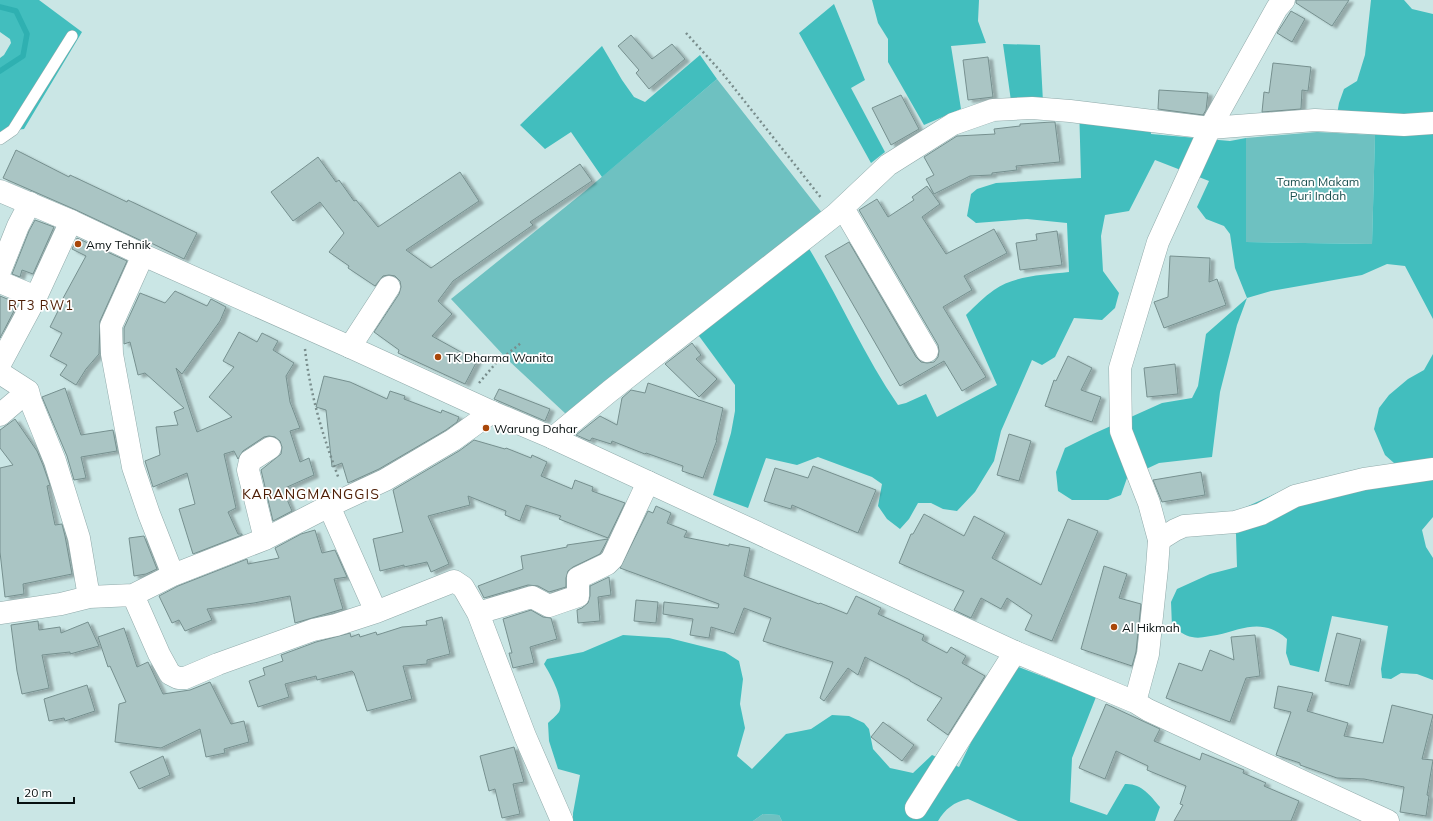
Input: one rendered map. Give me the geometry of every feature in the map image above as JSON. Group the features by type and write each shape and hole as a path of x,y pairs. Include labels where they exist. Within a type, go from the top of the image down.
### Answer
{"street":[{"path":"1135,702 1148,654 1159,540 1150,503 1121,431 1120,368 1158,242 1210,128 1277,8 1284,0"},
{"path":"553,438 610,391 839,212 888,165 953,124 992,110 1046,109 1210,128 1315,120 1404,125 1433,123"},
{"path":"0,191 71,221 143,255 553,438 1015,652 1135,702 1148,710 1388,821"},
{"path":"0,271 18,226 30,203"},
{"path":"839,212 927,351"},
{"path":"0,364 36,297 71,221"},
{"path":"143,255 111,326 112,354 133,467 149,514 173,575"},
{"path":"0,282 36,297"},
{"path":"350,347 389,287"},
{"path":"0,373 28,391 55,461 79,538 89,597"},
{"path":"0,415 28,391"},
{"path":"0,613 61,604 89,597 133,595 173,575 265,539 337,502 385,480 453,440 492,412"},
{"path":"265,539 248,470 250,461 270,448"},
{"path":"1159,540 1184,526 1235,522 1261,514 1295,496 1364,479 1433,469"},
{"path":"478,613 532,597 549,606 578,596 578,578 607,564 612,559 648,482"},
{"path":"337,502 376,612"},
{"path":"133,595 159,654 170,674 178,678 185,678 218,664 313,630 336,625 376,612 454,581 463,587 478,613 525,736 562,821"},
{"path":"916,808 1015,652"}],"lane":[{"path":"0,139 13,130 72,36"}],"path":[{"path":"686,33 723,74 839,212"},
{"path":"302,326 308,370 337,502"},
{"path":"470,402 478,384 496,363 521,343"}],"green space":[{"path":"717,79 823,214 567,415 507,359 451,299 584,192"},
{"name":"Taman Makam Puri Indah","path":"1317,132 1375,135 1372,244 1245,242 1246,138"},
{"path":"763,814 779,815 782,821 753,821"}],"shaded area":[{"path":"0,0 39,0 82,32 24,129 0,132 0,58 4,55 11,43 10,39 0,32"},
{"path":"872,0 979,0 978,21 986,43 951,46 961,109 924,125 888,62 888,39 878,23"},
{"path":"1371,0 1404,0 1412,9 1433,14 1433,319 1405,266 1387,264 1362,275 1271,291 1247,298 1235,268 1230,234 1224,226 1206,219 1197,207 1209,181 1155,160 1129,211 1105,215 1101,236 1103,271 1119,293 1115,308 1102,320 1074,318 1055,357 1042,365 1032,360 1001,431 994,461 975,492 957,511 943,509 931,503 918,503 909,519 900,529 887,519 878,506 882,484 872,477 818,457 797,465 766,458 748,508 713,495 731,433 735,411 735,385 688,321 800,234 872,363 898,405 926,394 937,417 997,385 966,315 990,293 1011,281 1030,276 1069,272 1067,223 1027,219 976,223 967,216 971,194 977,189 996,183 1081,178 1079,104 1149,110 1151,134 1230,141 1246,138 1246,242 1372,244 1375,135 1334,132 1339,103 1344,89 1357,81 1365,55"},
{"path":"834,4 865,80 851,88 885,152 871,163 799,33"},
{"path":"1003,44 1040,45 1043,102 1011,101"},
{"path":"602,46 634,97 645,102 700,55 717,79 602,177 571,132 545,149 520,125"},
{"path":"1247,298 1237,325 1220,392 1212,457 1159,463 1127,478 1121,495 1108,500 1072,500 1058,491 1056,472 1065,448 1162,403 1192,398 1198,386 1206,334"},
{"path":"1433,354 1433,517 1422,530 1426,547 1433,558 1433,680 1417,674 1401,673 1391,679 1382,678 1381,669 1388,626 1332,616 1319,672 1290,665 1286,653 1287,639 1270,629 1254,626 1198,638 1187,635 1172,627 1171,602 1177,589 1210,574 1237,567 1236,534 1226,516 1279,492 1369,474 1394,463 1385,455 1374,429 1379,408 1389,395 1408,379 1424,370"},
{"path":"623,635 669,638 725,652 739,661 743,679 740,704 745,728 737,756 752,769 786,734 811,729 832,715 849,716 864,723 869,729 873,749 890,768 913,773 932,755 959,767 998,687 1016,666 1096,697 1072,758 1070,802 1107,815 1125,784 1131,784 1136,785 1145,791 1160,807 1155,821 1018,821 968,799 958,802 950,807 938,821 782,821 779,815 763,814 753,821 573,821 573,813 580,775 558,769 549,741 548,723 559,712 560,701 556,687 544,664 547,659 583,652"}],"building":[{"path":"1296,0 1349,0 1332,26 1296,3"},
{"path":"1291,11 1305,19 1292,42 1277,33"},
{"path":"631,35 652,59 672,44 685,59 649,89 636,73 639,70 618,46"},
{"path":"988,57 993,97 968,100 963,60"},
{"path":"1273,63 1311,67 1308,91 1302,90 1301,109 1262,112 1264,92 1269,93"},
{"path":"1159,90 1208,93 1206,110 1203,115 1158,109"},
{"path":"901,95 919,129 891,145 872,108"},
{"path":"1055,122 1060,162 1016,166 1017,170 992,173 992,175 970,176 934,194 926,179 934,175 924,157 957,136 995,134 994,129 1020,126 1020,124"},
{"path":"16,150 69,177 70,175 127,202 128,200 197,233 184,259 145,240 144,242 3,178"},
{"path":"318,157 336,182 339,180 354,201 356,200 378,227 460,172 479,201 406,250 431,268 580,164 592,181 530,222 533,225 453,281 438,301 452,314 432,336 477,361 465,384 398,353 399,350 374,332 399,294 401,287 400,281 395,276 383,276 375,286 348,268 349,266 329,252 344,233 320,202 293,221 271,192"},
{"path":"927,186 940,204 922,217 946,254 994,229 1007,253 964,276 972,290 943,307 986,377 962,391 944,361 900,386 825,256 849,242 916,357 921,362 934,362 938,357 938,345 859,210 877,199 888,217 914,200 912,197"},
{"path":"35,220 54,227 33,274 22,270 20,277 12,274 29,231"},
{"path":"1057,231 1062,265 1020,270 1016,243 1037,240 1036,234"},
{"path":"77,238 127,261 100,321 99,354 86,369 76,385 60,375 67,365 50,356 62,333 50,327 62,303 61,302 86,256 72,249"},
{"path":"1170,256 1210,258 1209,282 1217,279 1226,305 1164,328 1154,302 1168,297"},
{"path":"175,291 207,306 211,299 226,307 220,321 182,374 176,368 197,432 232,417 209,397 234,367 223,361 239,332 257,342 262,333 278,341 273,350 294,363 286,376 290,402 300,428 290,431 300,462 309,458 314,475 285,488 289,494 286,497 292,511 273,521 261,470 281,454 282,447 280,441 275,437 264,437 243,451 238,459 234,451 224,454 236,508 228,512 238,534 242,535 193,554 179,509 195,504 187,473 153,487 145,461 160,455 156,427 178,425 174,412 184,408 145,373 138,375 130,342 124,344 124,328 140,293 165,303"},
{"path":"0,296 17,305 0,338"},
{"path":"692,343 701,355 696,359 717,379 699,397 665,364"},
{"path":"1068,356 1092,368 1081,390 1101,397 1092,422 1045,406 1054,380 1056,381"},
{"path":"1175,364 1178,394 1147,397 1144,368"},
{"path":"324,376 350,382 387,399 390,391 405,396 404,399 441,413 442,410 459,417 457,422 446,430 379,469 348,483 342,463 332,467 326,410 316,407"},
{"path":"648,383 723,408 717,440 703,478 682,471 683,466 646,453 645,454 612,441 611,444 592,438 590,441 576,435 600,416 617,425 622,398 631,390 645,393"},
{"path":"65,388 81,435 113,430 117,451 81,457 86,478 74,480 67,456 42,397"},
{"path":"499,389 550,409 545,421 494,399"},
{"path":"15,419 37,451 43,465 50,485 47,486 55,525 62,524 72,574 23,584 24,594 5,597 0,552 0,468 13,465 0,448 0,430"},
{"path":"1009,434 1031,441 1019,481 997,475"},
{"path":"474,440 505,449 506,448 531,458 532,455 547,462 541,476 572,489 575,480 593,487 592,491 625,503 608,538 559,519 561,516 526,505 520,521 505,515 506,511 468,496 470,505 428,516 449,564 431,572 427,562 404,567 404,565 380,571 373,539 403,532 393,490 459,451"},
{"path":"813,466 876,490 858,533 792,505 791,509 764,501 775,468 808,478"},
{"path":"1201,472 1205,495 1162,502 1153,480"},
{"path":"656,506 671,513 667,523 687,531 684,537 729,546 729,544 750,548 744,576 847,614 856,596 881,608 878,614 924,635 922,640 947,653 951,647 966,656 962,663 985,676 948,735 927,720 942,698 865,657 858,675 848,668 824,701 820,698 833,662 763,641 771,618 744,608 734,634 711,627 709,638 690,635 693,619 663,614 664,602 718,608 719,604 620,568 648,511 653,513"},
{"path":"924,514 964,536 974,516 1005,533 992,558 1041,585 1068,519 1098,531 1052,641 1025,630 1032,615 1007,598 1001,609 981,598 971,618 954,610 964,591 899,563 911,534 913,534"},
{"path":"315,530 322,553 335,550 347,577 334,579 343,609 295,623 290,596 254,603 207,609 212,620 185,631 179,620 172,623 159,596 178,586 247,559 248,564 279,558 275,548 301,534"},
{"path":"144,536 157,569 146,574 134,576 129,538"},
{"path":"608,539 600,554 568,571 566,587 549,592 538,586 528,585 484,598 478,586 523,569 521,556 567,547 567,545"},
{"name":"Al Hikmah","path":"1104,566 1127,574 1119,598 1141,604 1136,652 1132,666 1081,649"},
{"path":"609,577 611,595 598,597 600,621 578,623 577,610 588,603 590,586"},
{"path":"636,600 658,602 656,623 634,621"},
{"path":"531,610 543,617 551,618 557,639 530,647 534,663 513,668 509,653 512,653 503,619"},
{"path":"442,617 450,654 427,660 427,664 403,666 412,699 367,711 352,671 317,680 316,676 285,684 289,697 258,707 249,681 265,675 263,668 283,661 281,655 316,642 350,633 351,637 359,634 360,637 376,632 377,635 402,627 427,625 426,621"},
{"path":"38,621 39,630 60,627 61,633 88,622 99,646 70,654 70,652 42,655 49,688 22,694 17,671 11,625"},
{"path":"124,628 137,667 148,662 163,694 190,690 210,682 231,724 244,721 249,742 224,749 225,753 206,757 200,729 161,748 115,742 119,704 126,702 110,666 108,667 98,637"},
{"path":"1337,633 1361,639 1349,686 1325,681"},
{"path":"1255,635 1260,676 1246,678 1230,722 1166,698 1179,663 1202,671 1210,650 1234,660 1231,637"},
{"path":"87,685 95,711 65,721 64,718 49,721 44,699"},
{"path":"1278,686 1313,693 1307,711 1348,723 1344,736 1383,743 1392,705 1433,715 1422,759 1433,760 1427,795 1429,796 1426,816 1400,812 1404,787 1364,779 1337,778 1276,755 1291,712 1274,708"},
{"path":"1106,704 1160,729 1154,741 1200,760 1202,753 1244,770 1243,773 1266,783 1264,786 1299,801 1291,821 1174,821 1183,805 1180,804 1186,786 1147,770 1148,766 1116,751 1105,779 1079,768"},
{"path":"883,722 914,745 902,761 871,737"},
{"path":"514,747 524,782 513,784 520,814 502,818 495,789 489,791 480,756"},
{"path":"163,756 170,775 139,789 130,772"}],"waterway":[{"path":"0,7 16,11 27,34 23,56 0,71"}],"place":[{"name":"Amy Tehnik","path":"78,244"},
{"name":"TK Dharma Wanita","path":"438,357"},
{"name":"Warung Dahar","path":"486,428"},
{"name":"Al Hikmah","path":"1114,627"}],"district":[{"name":"RT3 RW1","path":"41,305"},
{"name":"KARANGMANGGIS","path":"311,494"}]}
